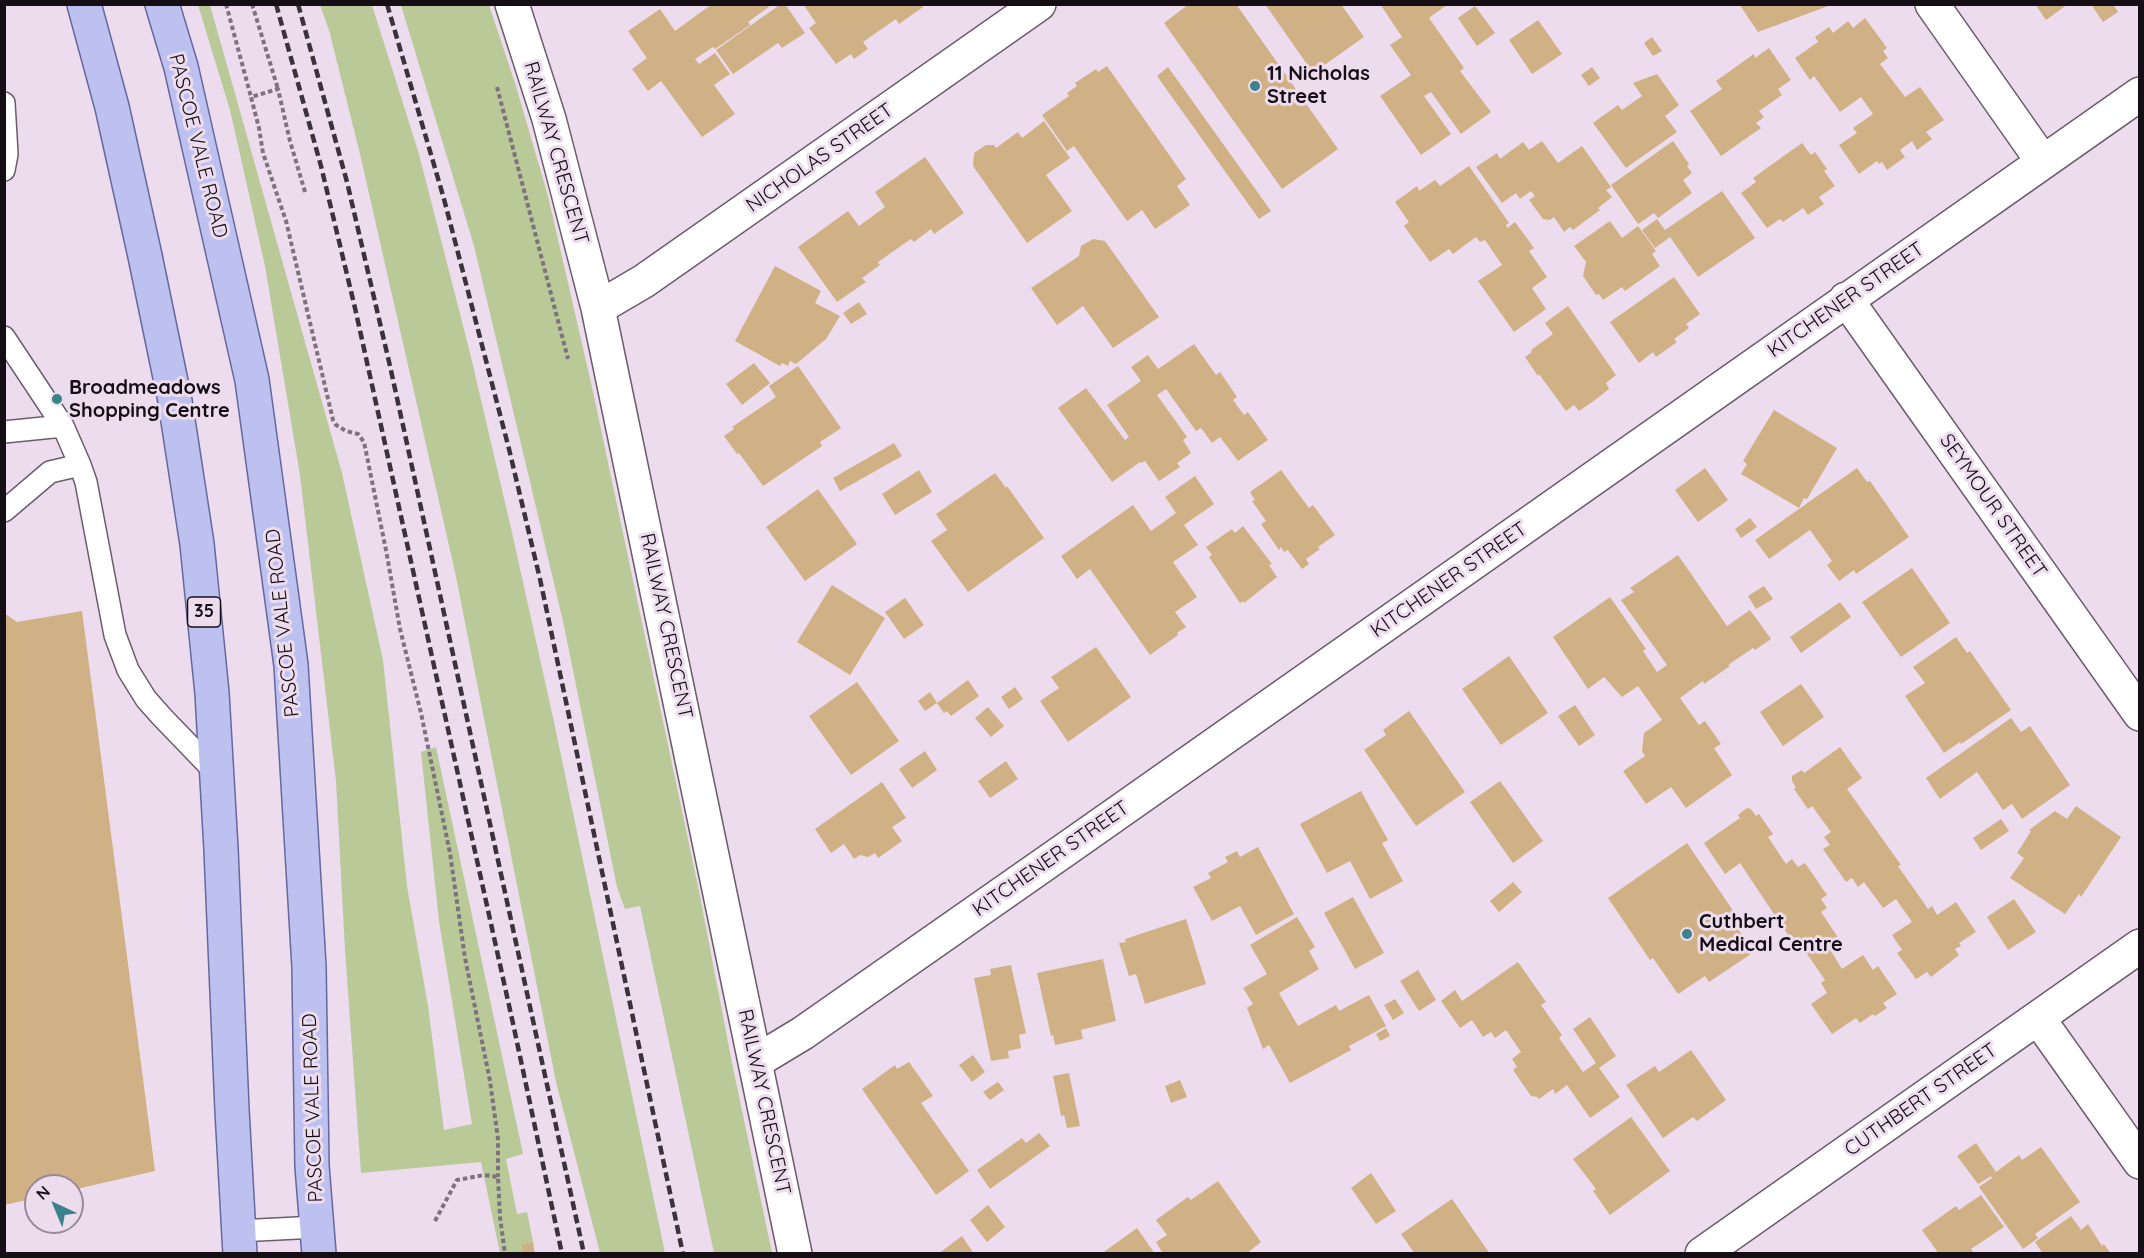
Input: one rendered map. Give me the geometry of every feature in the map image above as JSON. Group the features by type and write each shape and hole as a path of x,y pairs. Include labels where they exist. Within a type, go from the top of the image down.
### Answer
{"main road":[{"name":"35","path":"84,4 112,107 175,401 197,544 212,693 239,1242"},
{"name":"PASCOE VALE ROAD","path":"162,4 183,78 252,380 291,665 309,967 312,1166 318,1240"}],"street":[{"name":"RAILWAY CRESCENT","path":"512,4 549,119 598,308 686,720 795,1254"},
{"name":"NICHOLAS STREET","path":"598,308 644,281 1039,4"},
{"path":"1932,4 2043,162"},
{"name":"KITCHENER STREET","path":"755,1062 803,1033 2139,93"},
{"name":"SEYMOUR STREET","path":"1846,299 2139,714"},
{"name":"CUTHBERT STREET","path":"1702,1254 2139,946"},
{"path":"2038,1018 2139,1162"}],"lane":[{"path":"4,103 7,154 4,170"},
{"path":"4,337 63,426 80,465 86,482 115,635 128,670 156,711 216,772"},
{"path":"4,432 63,426"},
{"path":"4,511 50,472 80,465"},
{"path":"239,1242 318,1240"}],"path":[{"path":"226,4 251,97 263,153 286,221 333,420 341,429 358,434 364,442 400,629 421,713 450,853 465,958 490,1081 498,1139 500,1217 505,1254"},
{"path":"252,4 278,89 305,192"},
{"path":"251,97 278,89"},
{"path":"435,1221 458,1180 484,1175 498,1177"}],"green space":[{"path":"198,5 210,5 342,473 383,660 407,886 428,1006 444,1130 472,1124 439,921 421,752 436,747 523,1154 506,1159 517,1214 527,1212 533,1242 521,1244 523,1253 500,1253 481,1162 361,1173 336,781 300,475 265,266 230,110"},
{"path":"320,5 372,5 419,154 470,353 511,528 665,1253 600,1253 556,1082 455,572 360,154 329,30"},
{"path":"401,5 489,5 515,83 548,196 592,387 699,891 772,1253 714,1253 640,906 625,909 617,887 563,621 474,246"}],"building":[{"path":"712,4 773,4 748,22 750,25 715,49 713,47 695,59 699,64 715,53 730,74 714,85 735,114 702,137 661,81 648,91 632,69 647,58 628,31 660,9 675,31"},
{"path":"781,4 785,4 805,33 782,48 778,43 733,74 716,50"},
{"path":"803,4 922,4 923,7 899,24 896,19 863,42 868,49 854,59 851,54 836,64 809,28 816,23"},
{"path":"1189,4 1236,4 1338,149 1282,189 1164,23"},
{"path":"1265,4 1341,4 1364,37 1313,73"},
{"path":"1380,4 1448,4 1429,18 1464,68 1460,71 1491,112 1461,134 1431,92 1424,96 1451,134 1421,155 1380,96 1411,75 1390,45 1402,37"},
{"path":"1739,4 1831,4 1831,5 1758,32"},
{"path":"2035,4 2068,4 2046,20"},
{"path":"2091,4 2113,4 2118,12 2103,22"},
{"path":"1475,6 1495,33 1477,46 1458,18"},
{"path":"1865,18 1887,48 1883,51 1888,58 1880,64 1905,97 1920,87 1944,120 1926,132 1932,139 1917,150 1912,141 1900,150 1905,157 1887,170 1882,162 1879,164 1877,161 1859,174 1839,145 1857,133 1853,128 1873,114 1861,97 1840,112 1814,76 1810,80 1795,58 1818,42 1815,37 1829,27 1833,33 1848,21 1853,28"},
{"path":"1538,20 1562,54 1532,74 1509,40"},
{"path":"1652,37 1662,51 1653,56 1644,43"},
{"path":"1769,48 1791,80 1778,89 1782,95 1759,111 1764,117 1756,123 1761,128 1721,156 1690,111 1722,89 1716,81 1754,54 1755,58"},
{"path":"1107,66 1186,179 1177,186 1190,205 1155,229 1142,210 1127,221 1074,146 1067,151 1042,115 1069,96 1067,93 1077,86 1075,83 1096,69 1098,72"},
{"path":"1168,67 1271,211 1259,219 1157,76"},
{"path":"1592,67 1600,78 1589,86 1581,75"},
{"path":"1657,74 1679,105 1665,116 1677,132 1626,168 1593,123 1618,105 1622,110 1642,96 1633,83"},
{"path":"1044,121 1070,158 1046,175 1072,211 1027,243 973,166 974,153 986,145 994,145 996,148 1018,132 1022,138"},
{"path":"1542,141 1558,163 1582,146 1611,187 1606,190 1612,197 1598,208 1600,210 1573,230 1570,227 1564,232 1554,217 1550,220 1543,219 1529,200 1535,196 1531,191 1520,199 1516,193 1502,203 1476,167 1497,153 1500,159 1523,142 1529,150"},
{"path":"1673,141 1689,164 1687,166 1692,173 1683,180 1692,193 1658,218 1654,213 1638,224 1611,185"},
{"path":"1802,143 1811,155 1815,152 1827,169 1824,171 1835,186 1819,197 1824,204 1808,215 1803,208 1783,222 1780,219 1767,228 1741,193 1756,182 1753,178"},
{"path":"925,157 964,213 934,234 931,229 914,242 911,239 878,262 880,265 862,278 866,282 837,302 798,247 848,211 859,226 885,207 875,192"},
{"path":"1469,166 1509,223 1506,225 1507,228 1515,222 1534,248 1529,251 1547,277 1532,288 1546,309 1514,332 1478,281 1502,265 1485,240 1480,242 1476,237 1453,254 1449,249 1430,262 1404,226 1409,222 1395,202 1417,186 1419,191 1435,180 1440,186"},
{"path":"1722,191 1755,238 1698,277 1670,237 1655,248 1642,230 1657,219 1665,230"},
{"path":"1610,221 1622,238 1638,226 1656,251 1652,254 1660,266 1625,291 1622,287 1603,300 1599,294 1596,295 1583,276 1586,262 1574,246"},
{"path":"1093,239 1105,241 1159,317 1113,348 1083,306 1057,325 1031,288 1079,256 1081,246"},
{"path":"775,266 821,291 815,303 840,316 826,339 796,364 790,361 788,366 782,363 780,366 735,341"},
{"path":"1674,277 1700,314 1686,324 1689,328 1674,339 1677,342 1656,357 1653,352 1639,363 1610,322"},
{"path":"859,302 867,314 851,324 843,313"},
{"path":"1568,306 1616,375 1606,383 1609,389 1579,411 1574,405 1566,411 1525,357 1553,334 1545,323"},
{"path":"1194,344 1216,375 1220,372 1237,397 1233,400 1244,415 1248,412 1268,440 1238,461 1220,437 1212,443 1201,428 1196,431 1166,389 1157,395 1187,437 1183,440 1191,453 1177,463 1180,467 1159,481 1145,461 1140,462 1112,482 1058,408 1086,388 1125,440 1129,437 1107,405 1141,381 1131,367 1148,355 1158,369"},
{"path":"754,363 770,383 742,405 726,384"},
{"path":"798,366 841,428 820,442 822,446 763,486 724,436 734,429 732,427 776,397 769,386"},
{"path":"1774,410 1837,448 1807,499 1804,498 1799,508 1741,474 1747,464 1743,461"},
{"path":"894,443 902,456 840,491 833,478"},
{"path":"1705,468 1728,500 1698,522 1675,490"},
{"path":"1857,468 1867,482 1870,481 1909,537 1856,574 1854,570 1839,581 1827,565 1832,561 1810,530 1769,559 1755,540"},
{"path":"919,470 932,492 895,515 882,494"},
{"path":"1281,470 1309,508 1313,505 1335,535 1306,559 1309,564 1302,569 1288,550 1284,552 1281,547 1279,550 1261,524 1266,521 1252,501 1255,500 1250,492"},
{"path":"995,473 1044,538 968,592 931,541 947,530 936,514"},
{"path":"1195,476 1214,504 1184,525 1198,545 1173,562 1197,597 1175,612 1186,627 1150,655 1090,569 1077,579 1061,556 1133,505 1151,531 1176,513 1165,497"},
{"path":"818,489 857,544 805,581 766,527"},
{"path":"1750,518 1757,527 1741,538 1735,529"},
{"path":"1243,526 1272,564 1269,565 1277,577 1244,603 1243,601 1240,603 1209,557 1212,555 1206,547 1232,529 1235,533"},
{"path":"1678,555 1727,626 1750,610 1771,639 1755,650 1753,648 1704,684 1703,681 1680,698 1699,725 1705,721 1721,744 1714,748 1732,775 1686,808 1671,787 1646,804 1623,771 1645,756 1642,751 1644,733 1662,720 1638,686 1622,697 1604,677 1588,689 1553,637 1610,597 1646,649 1643,651 1657,672 1667,665 1621,600 1634,592 1630,588"},
{"path":"1912,568 1950,623 1901,657 1862,602"},
{"path":"832,585 885,618 850,675 797,642"},
{"path":"1764,586 1773,599 1756,609 1748,596"},
{"path":"905,598 924,625 904,639 885,612"},
{"path":"1840,602 1851,617 1801,653 1790,637"},
{"path":"82,611 155,1171 84,1187 84,1174 24,1174 24,1201 4,1205 4,613 17,622"},
{"path":"1956,637 1967,653 1970,651 2011,710 1944,753 1905,696 1925,683 1913,667"},
{"path":"1096,647 1131,697 1068,742 1040,701 1059,688 1051,677"},
{"path":"1509,656 1548,713 1501,745 1462,689"},
{"path":"968,680 979,696 951,716 947,711 944,713 937,703"},
{"path":"857,682 899,741 851,775 809,716"},
{"path":"1801,684 1824,717 1783,746 1760,712"},
{"path":"1015,687 1023,699 1009,709 1001,697"},
{"path":"930,692 937,703 925,711 918,701"},
{"path":"1575,705 1595,735 1579,746 1558,716"},
{"path":"988,707 1004,726 991,737 975,718"},
{"path":"1409,711 1465,792 1416,826 1364,750 1386,735 1383,730"},
{"path":"2011,718 2021,732 2030,726 2070,785 2022,819 2012,804 2003,810 1977,772 1940,799 1926,778"},
{"path":"1840,747 1862,778 1847,789 1901,865 1898,866 1928,909 1932,906 1937,915 1956,902 1976,932 1959,943 1961,946 1955,949 1959,955 1931,977 1927,972 1916,979 1897,953 1902,950 1892,935 1912,922 1896,899 1883,908 1864,882 1858,887 1852,878 1846,882 1823,849 1830,845 1824,837 1831,832 1812,806 1808,809 1794,789 1796,788 1792,776 1802,770 1804,773"},
{"path":"925,751 937,770 912,788 899,769"},
{"path":"1006,761 1018,779 990,798 978,781"},
{"path":"1500,781 1543,841 1513,863 1470,802"},
{"path":"882,782 906,818 892,827 902,841 878,858 875,853 868,857 860,855 854,859 844,844 831,853 815,829"},
{"path":"1361,791 1388,840 1382,843 1403,881 1370,899 1350,861 1327,873 1300,824"},
{"path":"2076,806 2121,837 2081,897 2079,894 2065,914 2010,878 2024,858 2017,853 2031,831 2029,830 2055,811 2067,819"},
{"path":"1747,808 1751,809 1756,816 1759,814 1773,834 1768,837 1786,864 1792,859 1798,867 1805,863 1827,895 1821,899 1827,908 1821,912 1839,939 1828,946 1842,969 1863,955 1873,970 1878,966 1897,994 1883,1003 1887,1008 1875,1016 1873,1014 1860,1023 1856,1018 1832,1034 1811,1004 1827,993 1821,983 1825,980 1796,938 1792,941 1740,863 1725,874 1704,843 1740,818 1738,815"},
{"path":"2001,819 2009,831 1981,850 1973,838"},
{"name":"Cuthbert Medical Centre","path":"1687,843 1734,912 1729,916 1754,952 1709,982 1705,976 1678,994 1653,958 1650,960 1608,898"},
{"path":"1258,847 1294,914 1256,935 1240,906 1212,921 1193,887 1211,878 1208,873 1228,862 1225,857 1237,851 1240,857"},
{"path":"1513,882 1522,892 1499,912 1490,901"},
{"path":"1353,897 1384,953 1355,969 1324,913"},
{"path":"2014,899 2036,932 2008,950 1987,917"},
{"path":"1297,917 1315,947 1309,951 1319,969 1279,993 1298,1026 1336,1005 1339,1011 1369,995 1386,1026 1349,1046 1351,1050 1290,1083 1269,1045 1263,1049 1247,1008 1253,1004 1243,988 1267,974 1250,945"},
{"path":"1186,919 1206,984 1145,1004 1136,974 1129,976 1119,943"},
{"path":"1103,959 1116,1021 1081,1030 1083,1039 1055,1045 1037,973"},
{"path":"1518,962 1546,1002 1541,1005 1562,1035 1559,1038 1583,1072 1596,1063 1573,1029 1590,1017 1616,1056 1599,1068 1620,1097 1590,1118 1567,1085 1555,1094 1553,1089 1539,1099 1531,1096 1513,1070 1517,1067 1512,1059 1521,1052 1506,1030 1495,1038 1491,1032 1483,1037 1472,1020 1460,1028 1441,1001 1455,990 1462,1001"},
{"path":"1011,965 1026,1033 1019,1035 1021,1048 1008,1051 1009,1058 991,1061 974,978 991,975 990,969"},
{"path":"1418,970 1436,1000 1419,1011 1400,981"},
{"path":"1395,999 1404,1013 1393,1020 1384,1005"},
{"path":"1386,1028 1390,1036 1380,1041 1376,1034"},
{"path":"1691,1050 1726,1100 1697,1121 1693,1117 1663,1138 1626,1085 1655,1066 1659,1072"},
{"path":"973,1055 985,1072 972,1082 959,1065"},
{"path":"909,1062 933,1096 921,1103 969,1171 936,1195 862,1089 895,1065 897,1069"},
{"path":"1069,1073 1080,1126 1067,1128 1064,1115 1061,1116 1053,1076"},
{"path":"1180,1080 1187,1097 1171,1103 1165,1086"},
{"path":"998,1082 1004,1090 990,1100 983,1092"},
{"path":"1631,1117 1670,1171 1610,1215 1593,1191 1596,1189 1573,1159"},
{"path":"1039,1133 1050,1146 990,1189 977,1170 1022,1138 1026,1143"},
{"path":"1976,1143 1996,1172 2019,1155 2022,1160 2041,1147 2080,1202 2035,1234 2038,1238 2023,1249 1979,1187 1992,1178 1991,1176 1978,1184 1957,1156"},
{"path":"1371,1173 1396,1211 1376,1224 1351,1188"},
{"path":"1218,1181 1261,1242 1246,1254 1163,1254 1156,1242 1167,1235 1156,1220 1188,1197 1191,1200"},
{"path":"1981,1195 2004,1227 1971,1249 1974,1254 1939,1254 1922,1230 1956,1206 1959,1210"},
{"path":"1452,1199 1490,1254 1415,1254 1401,1234"},
{"path":"988,1205 1005,1227 987,1242 970,1220"},
{"path":"2071,1216 2081,1230 2088,1224 2102,1246 2104,1244 2111,1254 2043,1254 2035,1242"},
{"path":"1137,1228 1155,1254 1101,1254"},
{"path":"962,1236 974,1254 938,1254"},
{"path":"533,1242 535,1254 523,1254 521,1244"}],"railway":[{"path":"276,4 321,166 355,308 562,1254"},
{"path":"298,4 347,182 390,366 584,1254"},
{"path":"387,4 444,199 540,579 683,1254"}],"place":[{"name":"11 Nicholas Street","path":"1255,86"},
{"name":"Broadmeadows Shopping Centre","path":"57,399"},
{"name":"Cuthbert Medical Centre","path":"1687,934"}]}
